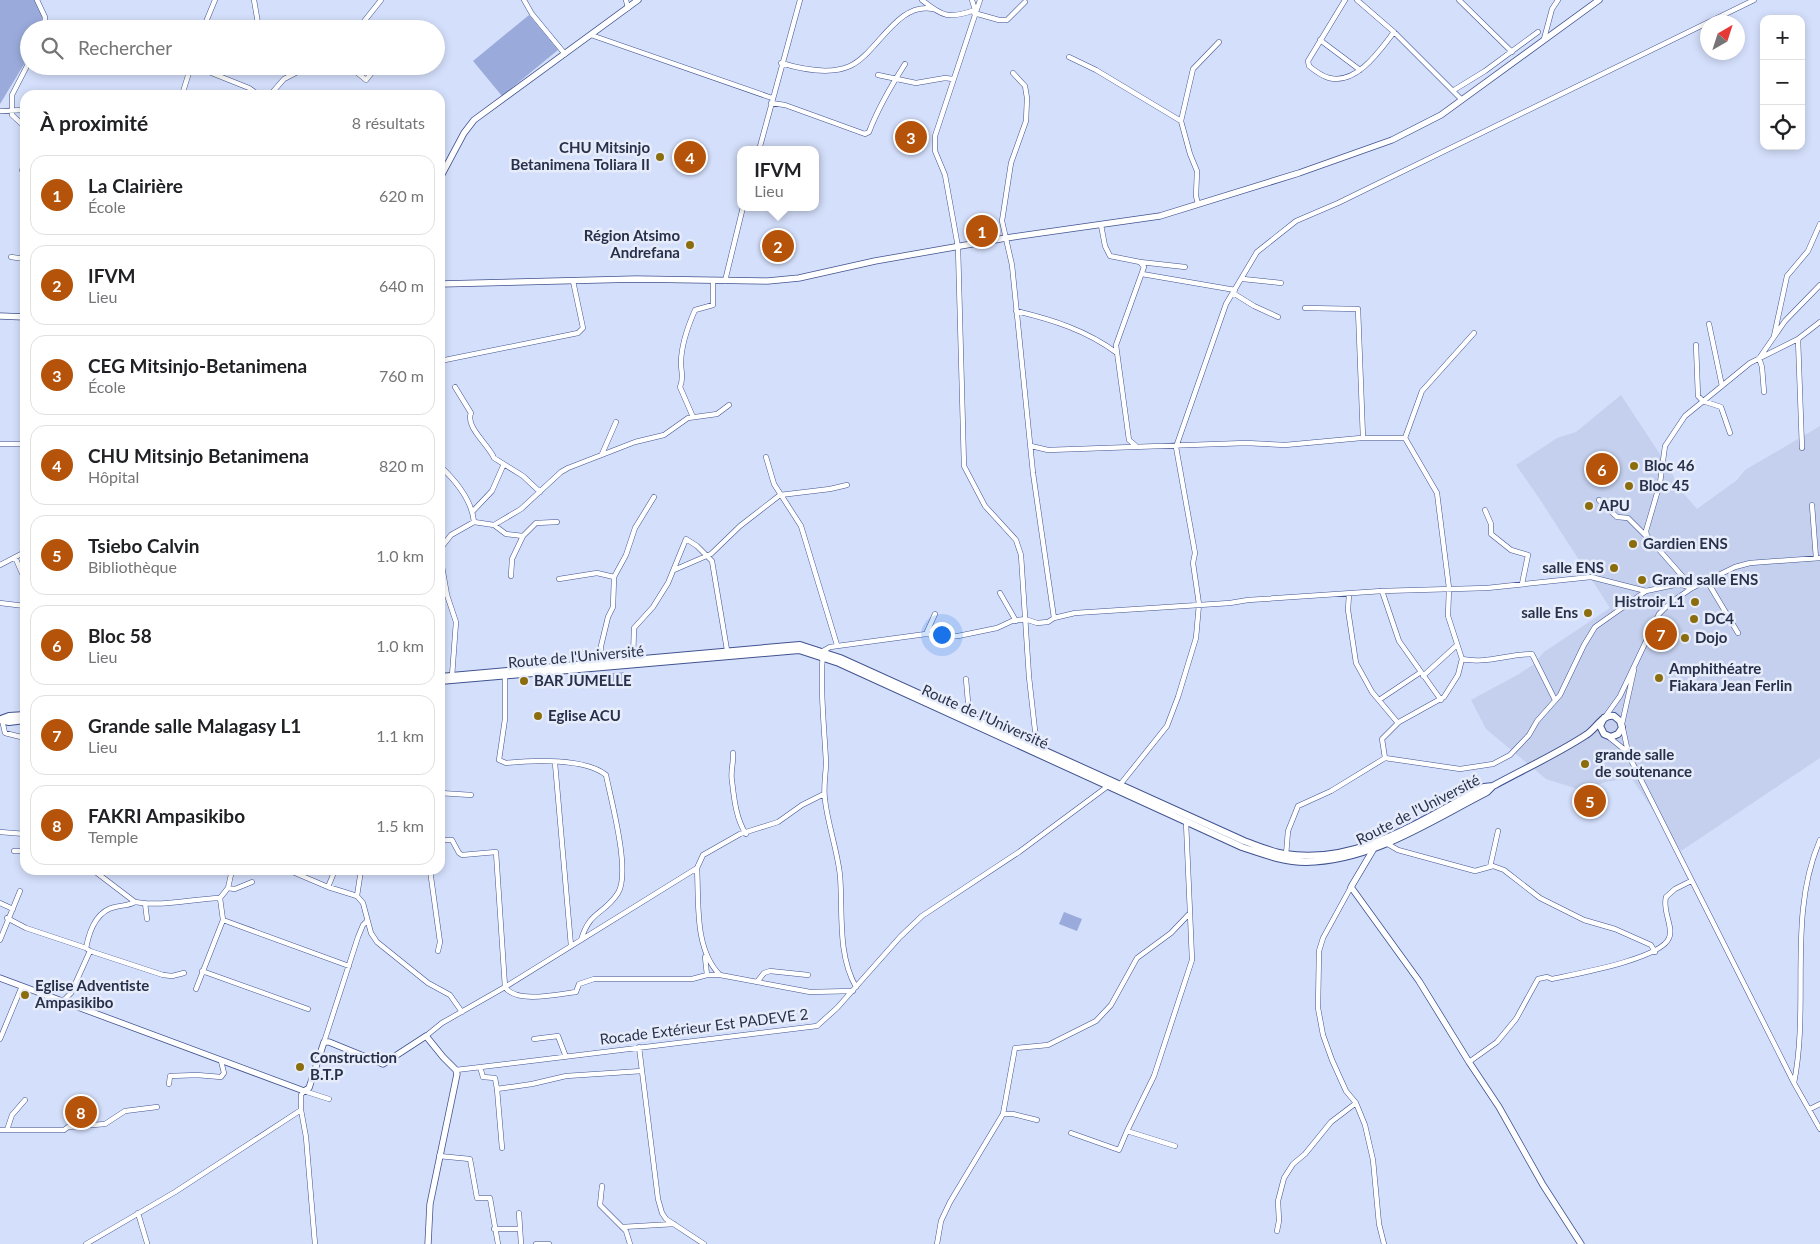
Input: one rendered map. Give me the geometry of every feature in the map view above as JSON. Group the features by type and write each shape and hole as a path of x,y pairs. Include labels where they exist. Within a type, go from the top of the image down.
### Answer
{"main road":[{"name":"Route de l'Université","path":"445,677 791,644 823,654 863,672 1242,847 1285,860 1305,862 1333,860 1373,850 1488,792 1493,786 1587,734 1604,718"},
{"name":"Route de l'Université","path":"445,681 791,649 823,654"},
{"name":"Route de l'Université","path":"863,672 965,715 1244,841 1286,855 1332,854 1373,844 1484,787 1493,786"},
{"path":"1,720 8,716 20,715"},
{"path":"1587,734 1607,736 1618,734 1622,724 1614,716 1604,718 1600,726 1607,736"},
{"path":"1,720 9,722 20,721"}],"street":[{"path":"37,0 45,20"},
{"path":"207,20 215,0"},
{"path":"254,0 257,20"},
{"path":"365,20 382,0"},
{"path":"524,0 532,14 558,48 565,54"},
{"path":"626,0 628,8"},
{"path":"445,169 464,133 474,120 638,0"},
{"path":"760,146 781,63 800,0"},
{"path":"922,0 944,16 975,12 1000,20 1007,20 1025,2"},
{"path":"972,0 975,12"},
{"path":"980,0 935,136 935,151 945,175 958,247 964,466 985,506 1016,540 1024,572 1029,677 1037,748"},
{"path":"1345,0 1311,53 1309,66 1330,79 1340,78 1360,70 1394,32"},
{"path":"1357,0 1394,32 1462,100"},
{"path":"1459,0 1512,52"},
{"path":"1544,40 1552,9 1558,0"},
{"path":"445,284 636,279 725,281 800,278 1006,238 1160,216 1349,156 1392,140 1441,115 1599,0"},
{"path":"1119,786 1167,726 1196,638 1199,604 1193,563 1195,553 1176,447 1220,320 1258,252 1296,221 1338,203 1754,0"},
{"path":"781,63 811,70 848,67 877,42 892,25 918,8 933,9"},
{"path":"1454,90 1512,52 1538,32"},
{"path":"591,36 865,134 869,132 879,105 886,98 905,64"},
{"path":"1320,40 1360,70"},
{"path":"1198,204 1196,196 1197,171 1181,121 1193,68 1219,42"},
{"path":"1069,57 1096,70 1181,121"},
{"path":"1014,73 1025,86 1027,98 1026,121 1011,163 1002,221 1016,311 1031,446 1054,618"},
{"path":"20,123 12,116 12,95 22,75"},
{"path":"184,90 190,75"},
{"path":"216,75 252,90"},
{"path":"274,90 284,78 290,75"},
{"path":"360,75 366,80 370,75"},
{"path":"878,75 916,82 945,78 953,79"},
{"path":"0,111 20,110"},
{"path":"725,281 742,211"},
{"path":"1774,336 1787,276 1808,252 1820,224"},
{"path":"1101,225 1104,246 1110,256 1140,262 1185,267"},
{"path":"11,257 20,258"},
{"path":"1137,446 1129,440 1116,345 1142,274 1144,267 1140,262"},
{"path":"1142,274 1234,292 1254,306 1278,316"},
{"path":"1243,279 1281,283"},
{"path":"445,360 578,333 583,328 573,281"},
{"path":"693,417 680,386 682,381 682,358 688,326 695,310 713,306 714,281"},
{"path":"1759,358 1785,321 1820,285"},
{"path":"1305,308 1358,309 1363,438"},
{"path":"1016,311 1057,321 1088,334 1117,353"},
{"path":"0,316 20,317"},
{"path":"1709,324 1722,386"},
{"path":"1647,536 1646,531 1661,476 1665,446 1685,416 1759,358 1798,339 1820,324"},
{"path":"1385,758 1382,739 1398,723 1441,700 1451,689 1462,659 1448,616 1449,588 1437,493 1406,438 1422,391 1474,333"},
{"path":"1798,339 1802,448"},
{"path":"1696,345 1698,396 1703,401 1720,407 1730,433"},
{"path":"1759,358 1762,366 1764,392"},
{"path":"455,386 471,413 469,417 470,423 492,452 494,458 503,466 505,464 523,476 540,492"},
{"path":"494,525 521,509 561,472 634,442 664,435 693,417 717,414 728,404"},
{"path":"602,454 616,422"},
{"path":"1031,446 1048,450 1137,446 1176,447 1246,443 1285,445 1363,438 1406,438"},
{"path":"0,444 20,444"},
{"path":"766,457 780,495 801,526 837,645"},
{"path":"473,511 492,491 503,466"},
{"path":"445,472 458,486 473,511 474,522"},
{"path":"674,570 707,556 780,495 847,485"},
{"path":"602,662 604,632 613,607 614,577 626,554 635,528 654,497"},
{"path":"1599,500 1617,517 1624,516 1628,518 1647,536 1692,588"},
{"path":"1604,718 1620,696 1659,614 1670,603 1723,570 1750,563 1818,558 1812,505"},
{"path":"1484,510 1491,524 1491,534 1511,550 1528,556 1522,584"},
{"path":"445,543 451,535 474,522 494,525 506,534 523,536"},
{"path":"511,576 512,559 523,536 536,523 556,522"},
{"path":"633,659 634,628 657,602 674,570 686,539 712,561 727,650"},
{"path":"0,565 20,554"},
{"path":"15,557 20,568"},
{"path":"559,578 597,573 614,577"},
{"path":"445,840 452,840 462,855 496,852 505,987 513,994 548,996 576,992 579,984 594,979 692,979 707,974 810,992 854,989 845,957 840,874 824,794 826,760 822,713 824,701 820,692 823,654 837,645 926,634 947,637 958,636 997,628 1025,619 1043,623 1054,618 1094,611 1349,594 1382,590 1487,588 1591,577 1646,591"},
{"path":"1707,581 1738,633"},
{"path":"445,584 456,622 452,676"},
{"path":"1286,855 1288,831 1298,806 1330,791 1385,758 1460,769 1493,764 1510,755 1529,735 1537,721 1555,700 1595,628 1646,591 1679,584 1692,588"},
{"path":"1382,590 1399,641 1441,700"},
{"path":"1000,593 1016,621"},
{"path":"1349,594 1348,610 1356,663 1379,700 1398,723"},
{"path":"0,603 20,605"},
{"path":"926,634 935,614"},
{"path":"1379,700 1422,674 1456,645"},
{"path":"1462,659 1480,661 1517,654 1532,654 1555,700"},
{"path":"1631,760 1622,724 1636,662"},
{"path":"505,676 505,719 499,760 506,763 572,762 593,767 606,775 620,842 621,887 612,902 591,918 585,926 580,941"},
{"path":"965,715 968,702 966,679"},
{"path":"1,720 5,733 20,737"},
{"path":"1607,736 1626,750 1794,1083 1820,1129"},
{"path":"733,753 732,781 734,795 741,826 746,834"},
{"path":"555,763 571,946"},
{"name":"Rocade Extérieur Est PADEVE 2","path":"456,1070 816,1026 828,1017 900,937 922,916 1019,852 1108,786"},
{"path":"445,793 471,795"},
{"path":"707,974 700,924 697,868 703,854 740,834 746,834 778,822 807,802 824,794"},
{"path":"1071,1133 1119,1150 1154,1076 1192,960 1186,822"},
{"path":"1490,866 1498,831"},
{"path":"0,832 20,834"},
{"path":"1794,1083 1800,1030 1803,904 1811,862 1820,840"},
{"path":"1386,843 1398,850 1475,871 1490,866 1504,870 1540,898 1584,920 1615,929 1652,945 1655,952"},
{"path":"1373,850 1351,886 1321,945 1316,985 1323,1035 1346,1090 1356,1103 1365,1125 1373,1160 1379,1224 1384,1244"},
{"path":"14,851 20,851"},
{"path":"324,1042 329,1042 383,1064 462,1012 697,868"},
{"path":"100,875 135,902"},
{"path":"196,988 223,920 220,898 228,888 231,875"},
{"path":"300,875 328,887 357,896 363,903 367,921 378,942 428,983 450,995 462,1012"},
{"path":"328,887 333,875"},
{"path":"357,896 360,875"},
{"path":"431,875 440,942 438,951"},
{"path":"1468,1062 1497,1042 1516,1019 1538,979 1546,976 1552,979 1604,968 1655,952 1669,940 1670,932 1665,913 1666,897 1691,881"},
{"path":"228,888 235,889 252,882"},
{"path":"1351,886 1419,981 1468,1062 1499,1107 1543,1185 1581,1244"},
{"path":"0,940 20,891"},
{"path":"63,1001 71,993 88,949 89,932 99,918 110,908 135,902 220,898"},
{"path":"145,903 147,919"},
{"path":"0,904 13,909"},
{"path":"937,1244 941,1221 950,1202 1003,1114 1015,1048 1048,1045 1096,1021 1111,1005 1137,958 1171,933 1190,913"},
{"path":"8,918 26,928 163,975 172,976 184,973"},
{"path":"223,920 349,966"},
{"path":"315,1244 306,1137 300,1110 301,1095 309,1088 363,925 367,921"},
{"path":"705,953 714,969 720,975"},
{"path":"202,971 308,1009"},
{"path":"757,982 758,978 770,971 808,975"},
{"path":"0,978 329,1099"},
{"path":"0,1039 22,986"},
{"path":"426,1036 442,1057 456,1070 428,1217 428,1244"},
{"path":"534,1039 558,1036 566,1057"},
{"path":"639,1047 658,1199 662,1213 704,1244"},
{"path":"169,1084 170,1076 197,1075 221,1077 224,1073 221,1060"},
{"path":"480,1067 483,1077 495,1078 502,1148"},
{"path":"497,1089 532,1084 566,1076 642,1071"},
{"path":"7,1130 12,1115 25,1100"},
{"path":"1277,1231 1279,1221 1278,1201 1284,1178 1292,1164 1305,1154 1330,1122 1356,1103"},
{"path":"1810,1109 1820,1104"},
{"path":"0,1130 64,1130 68,1127 92,1126 105,1124 125,1112 157,1107"},
{"path":"86,1244 175,1192 300,1110"},
{"path":"1003,1114 1013,1114 1037,1120"},
{"path":"1128,1131 1175,1146"},
{"path":"439,1156 470,1158 475,1194 477,1198 490,1198 498,1244"},
{"path":"602,1186 600,1205 626,1231 630,1244"},
{"path":"138,1213 147,1243"},
{"path":"519,1213 521,1244"},
{"path":"622,1227 675,1224"},
{"path":"494,1229 519,1229"},
{"path":"536,1244 549,1244"}],"shaded area":[{"path":"0,0 35,0 44,20 20,20 20,71 0,104"},
{"path":"529,15 558,50 502,96 473,61"},
{"path":"1621,395 1671,471 1678,487 1697,509 1737,480 1745,470 1820,426 1820,758 1681,851 1632,779 1609,781 1581,790 1546,779 1486,729 1471,700 1519,674 1534,664 1544,652 1610,608 1516,465 1557,438 1576,432"},
{"path":"624,672 625,685 605,686 604,674"},
{"path":"1064,912 1082,919 1077,931 1059,924"}],"place":[{"name":"CEG Mitsinjo-Betanimena","path":"911,137"},
{"name":"CHU Mitsinjo Betanimena Toliara II","path":"660,157"},
{"name":"CHU Mitsinjo Betanimena","path":"690,157"},
{"name":"La Clairière","path":"982,231"},
{"name":"Région Atsimo Andrefana","path":"690,245"},
{"name":"IFVM","path":"778,246"},
{"name":"Bloc 46","path":"1634,466"},
{"name":"Bloc 58","path":"1602,469"},
{"name":"Bloc 45","path":"1629,486"},
{"name":"APU","path":"1589,506"},
{"name":"Gardien ENS","path":"1633,544"},
{"name":"salle ENS","path":"1614,568"},
{"name":"Grand salle ENS","path":"1642,580"},
{"name":"Histroir L1","path":"1695,602"},
{"name":"salle Ens","path":"1588,613"},
{"name":"DC4","path":"1694,619"},
{"name":"Grande salle Malagasy L1","path":"1661,634"},
{"name":"Dojo","path":"1685,638"},
{"name":"Amphithéatre Fiakara Jean Ferlin","path":"1659,678"},
{"name":"BAR JUMELLE","path":"524,681"},
{"name":"Eglise ACU","path":"538,716"},
{"name":"grande salle de soutenance","path":"1585,764"},
{"name":"Tsiebo Calvin","path":"1590,801"},
{"name":"Eglise Adventiste Ampasikibo","path":"25,995"},
{"name":"Construction B.T.P","path":"300,1067"},
{"name":"FAKRI Ampasikibo","path":"81,1112"}]}
